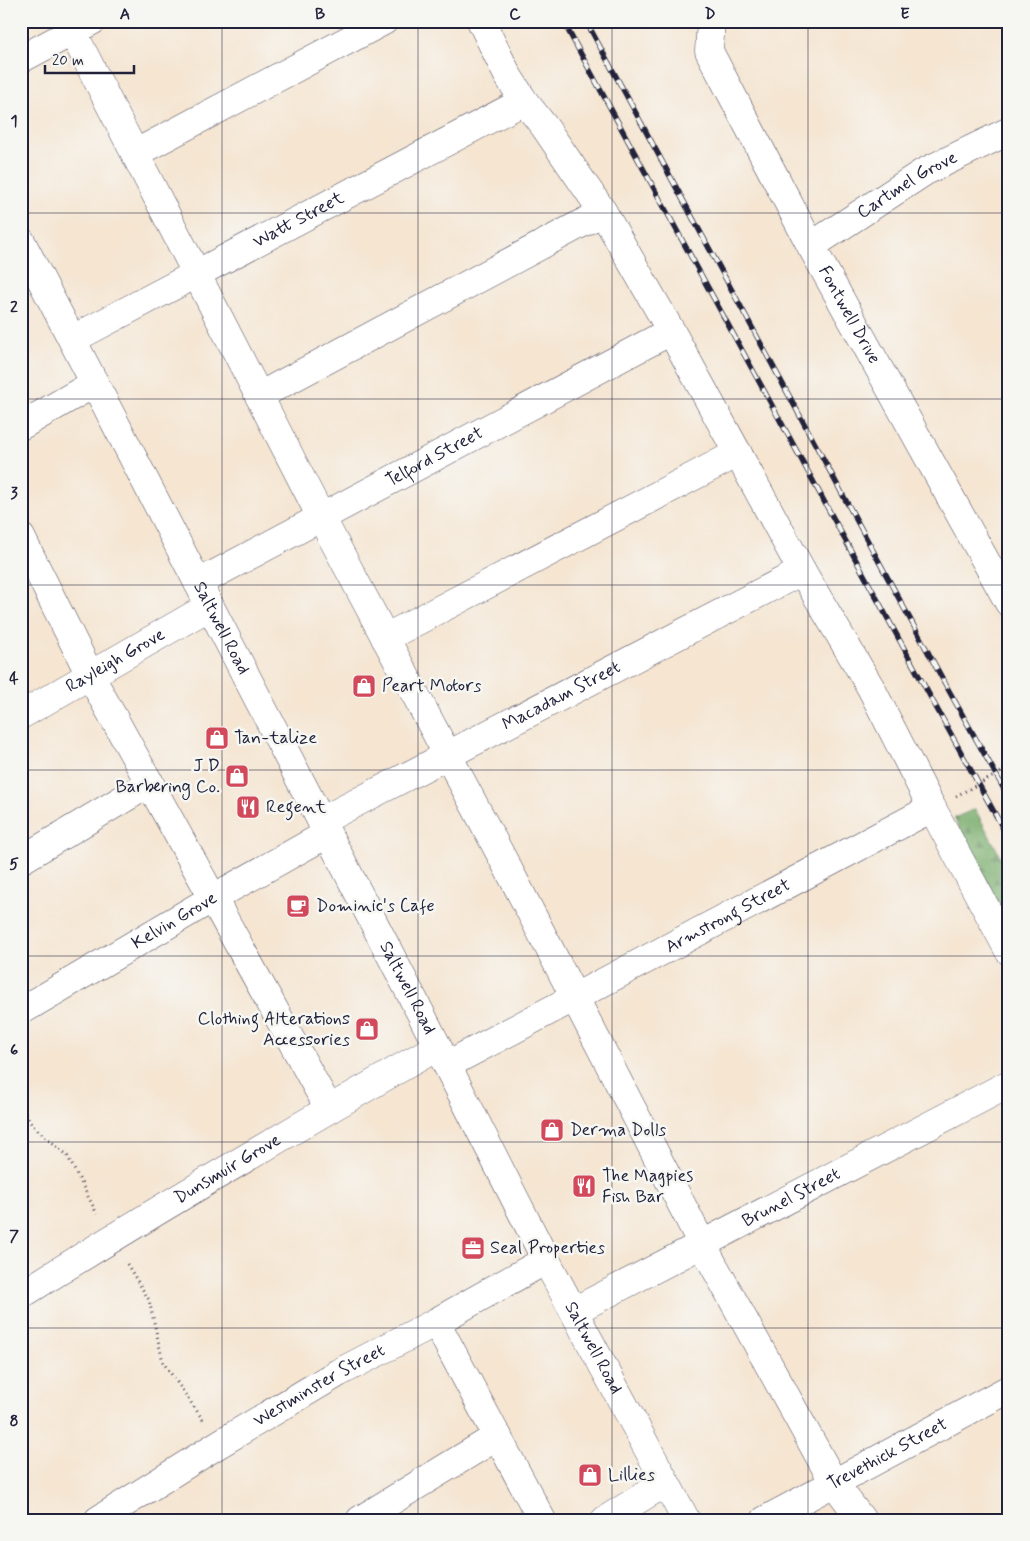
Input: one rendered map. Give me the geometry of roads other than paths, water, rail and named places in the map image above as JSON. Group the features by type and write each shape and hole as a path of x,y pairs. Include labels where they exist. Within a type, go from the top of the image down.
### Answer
{"street":[{"path":"136,153 384,21"},
{"path":"481,21 508,76 603,212 671,331 802,572 871,688 932,808 1009,951"},
{"name":"Fontwell Drive","path":"711,21 709,50 810,246 1009,603"},
{"path":"21,59 78,24 136,153 321,517 513,878 702,1244 834,1483 862,1520"},
{"name":"Watt Street","path":"73,339 524,101"},
{"name":"Cartmel Grove","path":"810,246 924,172 1009,131"},
{"path":"259,396 603,212"},
{"name":"Saltwell Road","path":"21,241 546,1260 686,1520"},
{"name":"Telford Street","path":"204,594 321,517 671,331"},
{"path":"21,426 95,383"},
{"path":"385,638 738,452"},
{"path":"25,553 329,1109"},
{"name":"Macadam Street","path":"324,827 447,755 802,572"},
{"name":"Rayleigh Grove","path":"21,715 90,675 204,594"},
{"path":"21,860 150,783"},
{"name":"Armstrong Street","path":"442,1056 574,997 932,808"},
{"name":"Kelvin Grove","path":"21,1011 213,898 324,827"},
{"name":"Dunsmuir Grove","path":"21,1295 110,1239 329,1109 442,1056"},
{"name":"Brunel Street","path":"574,1311 1009,1084"},
{"name":"Westminster Street","path":"98,1520 219,1444 338,1373 436,1322 546,1260"},
{"path":"436,1322 542,1520"},
{"name":"Trevethick Street","path":"765,1520 1009,1389"},
{"path":"360,1520 498,1436"},
{"path":"605,1520 665,1483"}],"railway":[{"path":"563,21 1009,839"},
{"path":"586,21 1009,798"}],"place":[{"name":"Peart Motors","path":"364,686"},
{"name":"Tan-talize","path":"217,738"},
{"name":"J D Barbering Co.","path":"237,776"},
{"name":"Regent","path":"248,807"},
{"name":"Dominic's Cafe","path":"298,906"},
{"name":"Clothing Alterations Accessories","path":"367,1029"},
{"name":"Derma Dolls","path":"552,1130"},
{"name":"The Magpies Fish Bar","path":"584,1186"},
{"name":"Seal Properties","path":"473,1248"},
{"name":"Lillies","path":"590,1475"}]}
